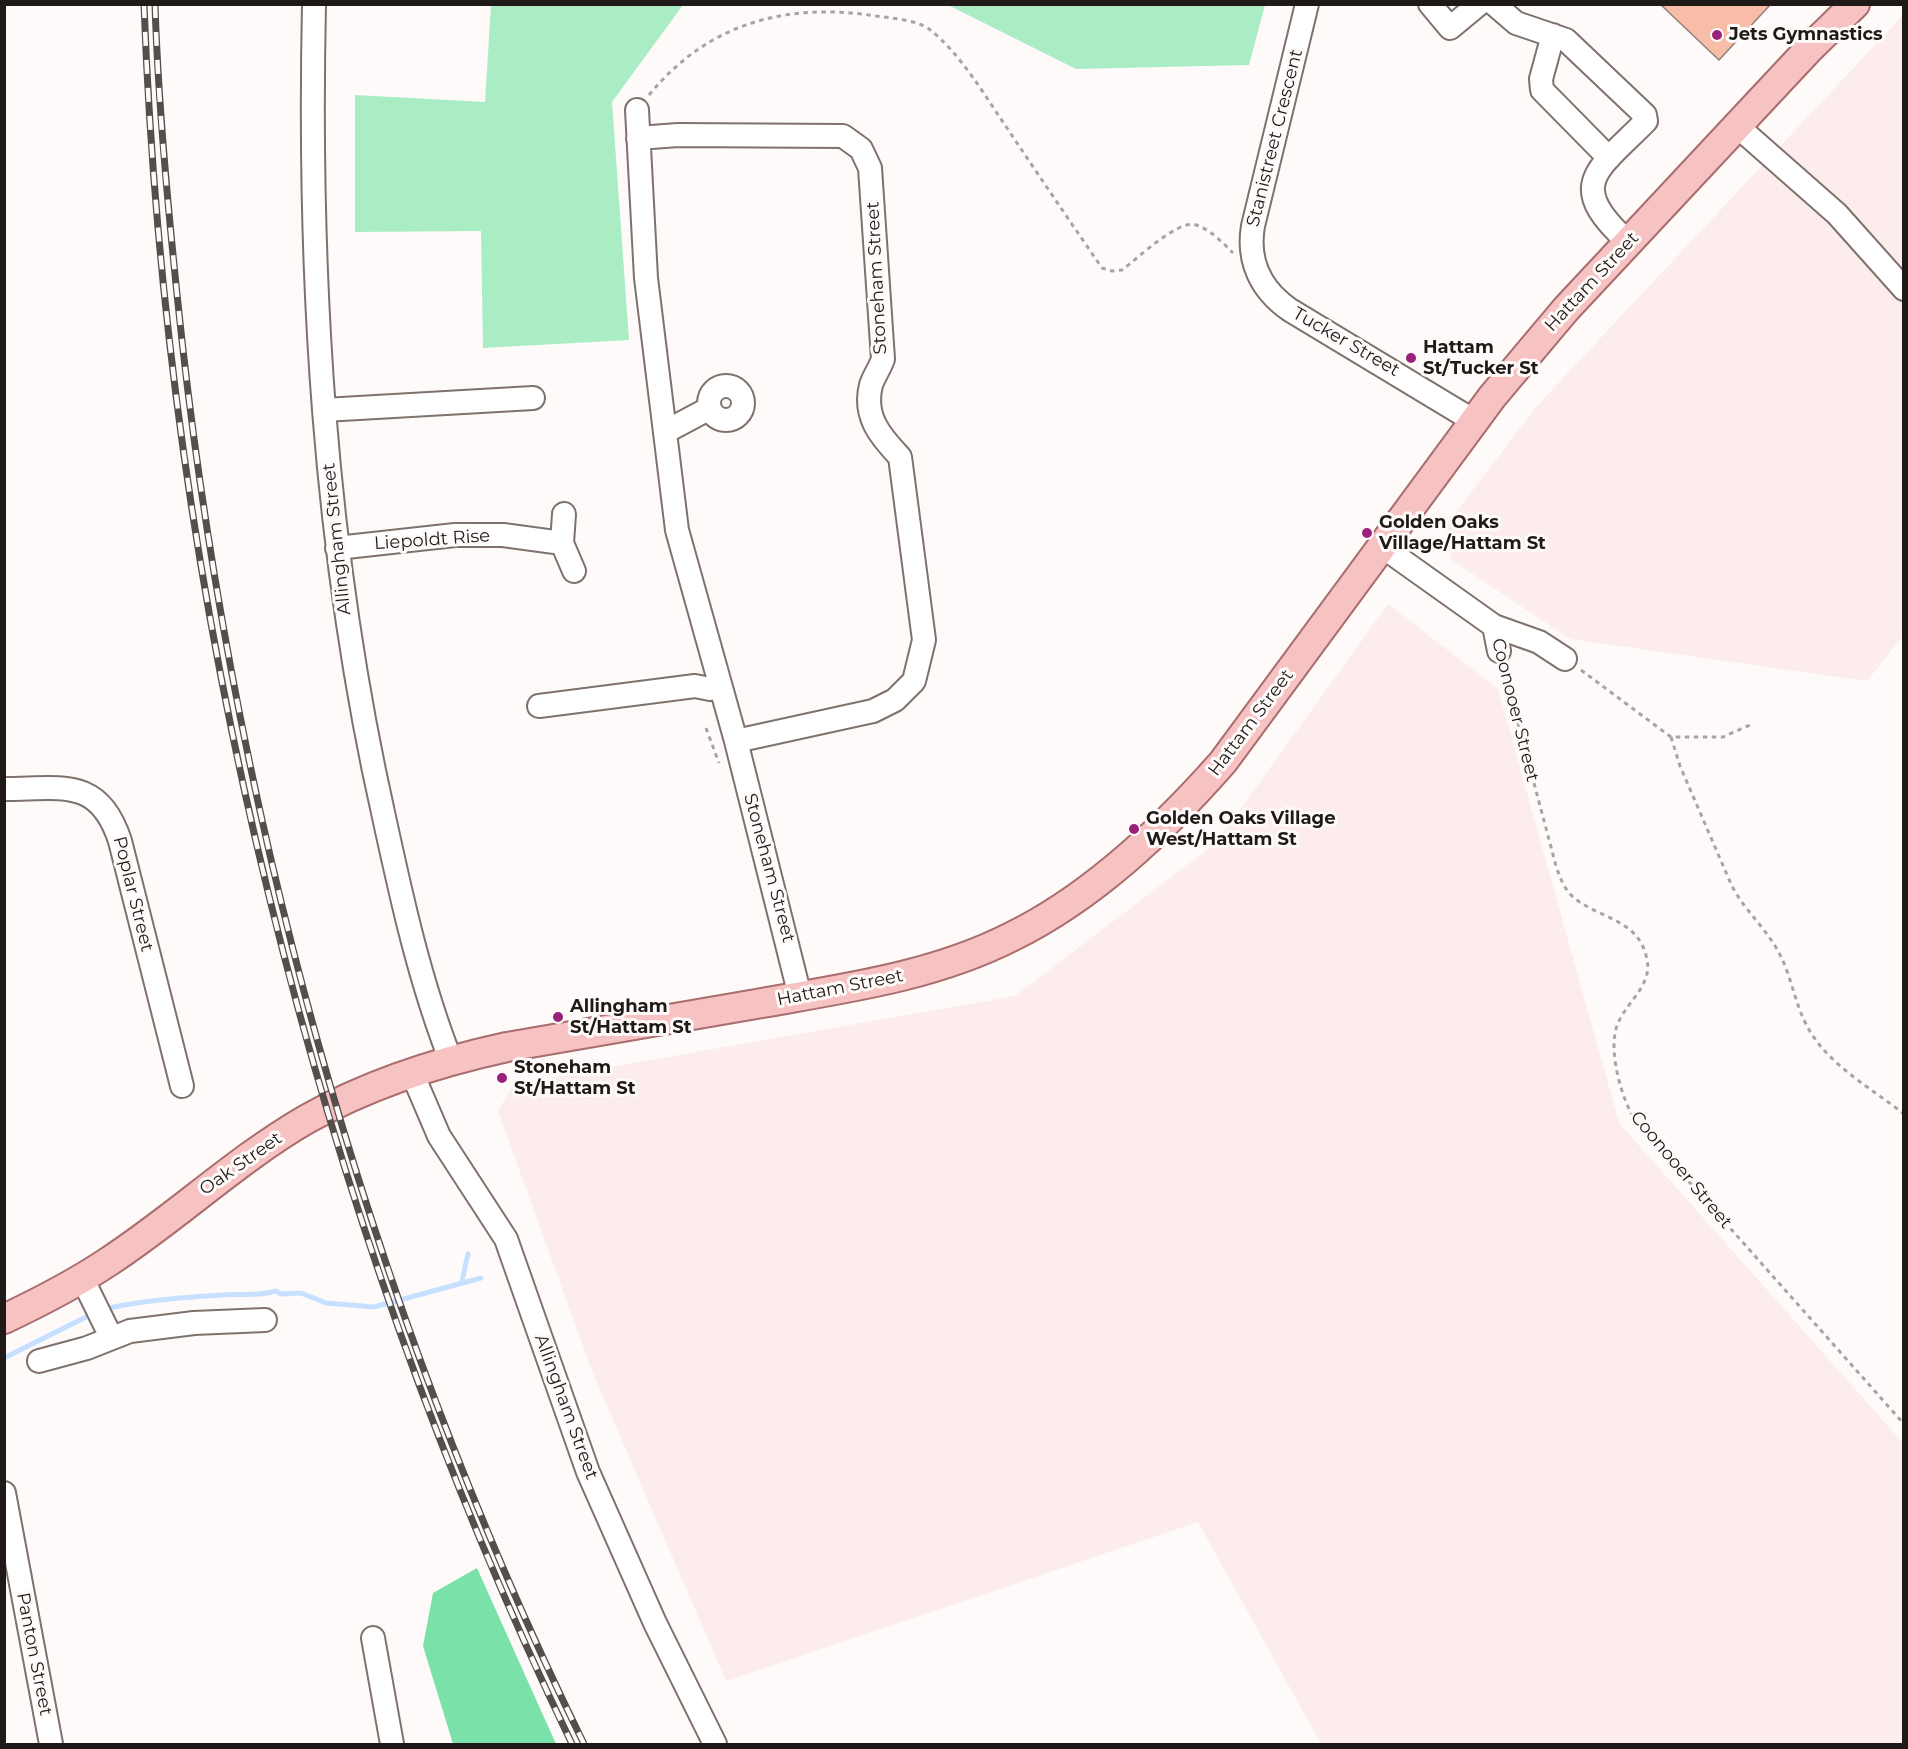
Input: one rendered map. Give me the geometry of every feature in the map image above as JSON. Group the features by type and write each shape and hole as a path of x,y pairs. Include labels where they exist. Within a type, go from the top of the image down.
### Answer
{"main road":[{"name":"Hattam Street","path":"412,1073 507,1047 899,977 966,957 1013,937 1090,887 1148,839 1191,799 1223,762 1474,421 1536,342 1737,126 1855,4"},
{"name":"Oak Street","path":"4,1319 82,1278 292,1129 336,1104 412,1073"}],"street":[{"name":"Allingham Street","path":"314,4 314,252 324,410 337,548 352,659 368,749 417,960 451,1061"},
{"name":"Stanistreet Crescent","path":"1256,271 1251,239 1255,214 1307,4"},
{"path":"1430,4 1450,28 1479,4"},
{"path":"1494,4 1516,23 1566,40 1646,115 1646,121 1609,158 1595,176 1592,192 1593,201 1603,218 1628,242"},
{"path":"1553,35 1541,79 1542,90 1609,158"},
{"name":"Stoneham Street","path":"637,110 646,269 677,530 736,741 800,996"},
{"path":"1737,126 1820,198 1904,289"},
{"name":"Stoneham Street","path":"638,138 678,135 828,134 843,136 861,148 870,168 883,349 883,359 872,385 870,406 872,418 881,437 900,456 924,640 914,681 895,700 873,711 736,741"},
{"name":"Tucker Street","path":"1256,271 1273,296 1290,310 1413,382 1474,421"},
{"path":"324,410 533,398"},
{"path":"665,432 710,408"},
{"path":"564,514 562,543 574,571"},
{"name":"Liepoldt Rise","path":"337,548 455,535 503,535 562,543"},
{"name":"Coonooer Street","path":"1383,547 1494,626 1539,642 1565,659"},
{"name":"Coonooer Street","path":"1494,626 1499,651"},
{"path":"539,706 695,686 710,688 720,686"},
{"name":"Poplar Street","path":"4,789 78,791 92,796 110,814 120,841 182,1086"},
{"name":"Allingham Street","path":"412,1073 439,1136 506,1239 588,1472 655,1623 716,1744"},
{"path":"82,1278 111,1337"},
{"path":"39,1361 87,1348 111,1337 130,1332 194,1323 265,1320"},
{"name":"Panton Street","path":"4,1493 51,1744"},
{"path":"373,1638 392,1744"}],"path":[{"path":"637,110 664,78 700,48 743,25 795,12 840,10 926,27 941,40 981,91 1102,268 1112,271 1122,270 1178,227 1194,224 1217,237 1256,271"},
{"name":"Coonooer Street","path":"1499,651 1556,866 1563,884 1572,896 1583,904 1630,928 1641,943 1647,959 1644,984 1616,1029 1614,1045 1621,1093 1629,1110 1636,1122 1904,1424"},
{"path":"1565,659 1671,737 1723,737 1752,724"},
{"path":"706,728 721,769"},
{"path":"1671,737 1680,766 1731,884 1739,900 1778,949 1806,1024 1820,1045 1842,1066 1904,1114"}],"shaded area":[{"path":"1903,15 1903,636 1867,681 1570,639 1452,560 1444,528 1536,407"},
{"path":"1388,604 1498,689 1619,1123 1903,1443 1903,1744 1321,1744 1198,1522 726,1681 592,1371 498,1111 514,1084 1015,996 1216,843"}],"green space":[{"path":"491,5 683,5 612,102 629,340 483,348 481,231 355,232 355,95 485,102"},
{"path":"948,5 1265,5 1249,65 1076,69"},
{"path":"477,1568 556,1744 453,1744 423,1646 433,1593"}],"building":[{"name":"Jets Gymnastics","path":"1660,4 1771,4 1719,60"}],"waterway":[{"path":"462,1281 468,1254"},
{"path":"105,1309 134,1303 262,1294 276,1291 281,1294 301,1293 326,1303 374,1307 481,1278"},
{"path":"6,1357 92,1314"}],"railway":[{"path":"144,4 158,228 184,452 221,675 269,897 329,1115 399,1329 480,1539 572,1744"},
{"path":"155,4 170,222 200,482 231,668 270,854 316,1037 371,1218 434,1397 505,1572 584,1744"}],"place":[{"name":"Jets Gymnastics","path":"1717,35"},
{"name":"Hattam St/Tucker St","path":"1411,358"},
{"name":"Golden Oaks Village/Hattam St","path":"1367,533"},
{"name":"Golden Oaks Village West/Hattam St","path":"1134,829"},
{"name":"Allingham St/Hattam St","path":"558,1017"},
{"name":"Stoneham St/Hattam St","path":"502,1078"}]}
